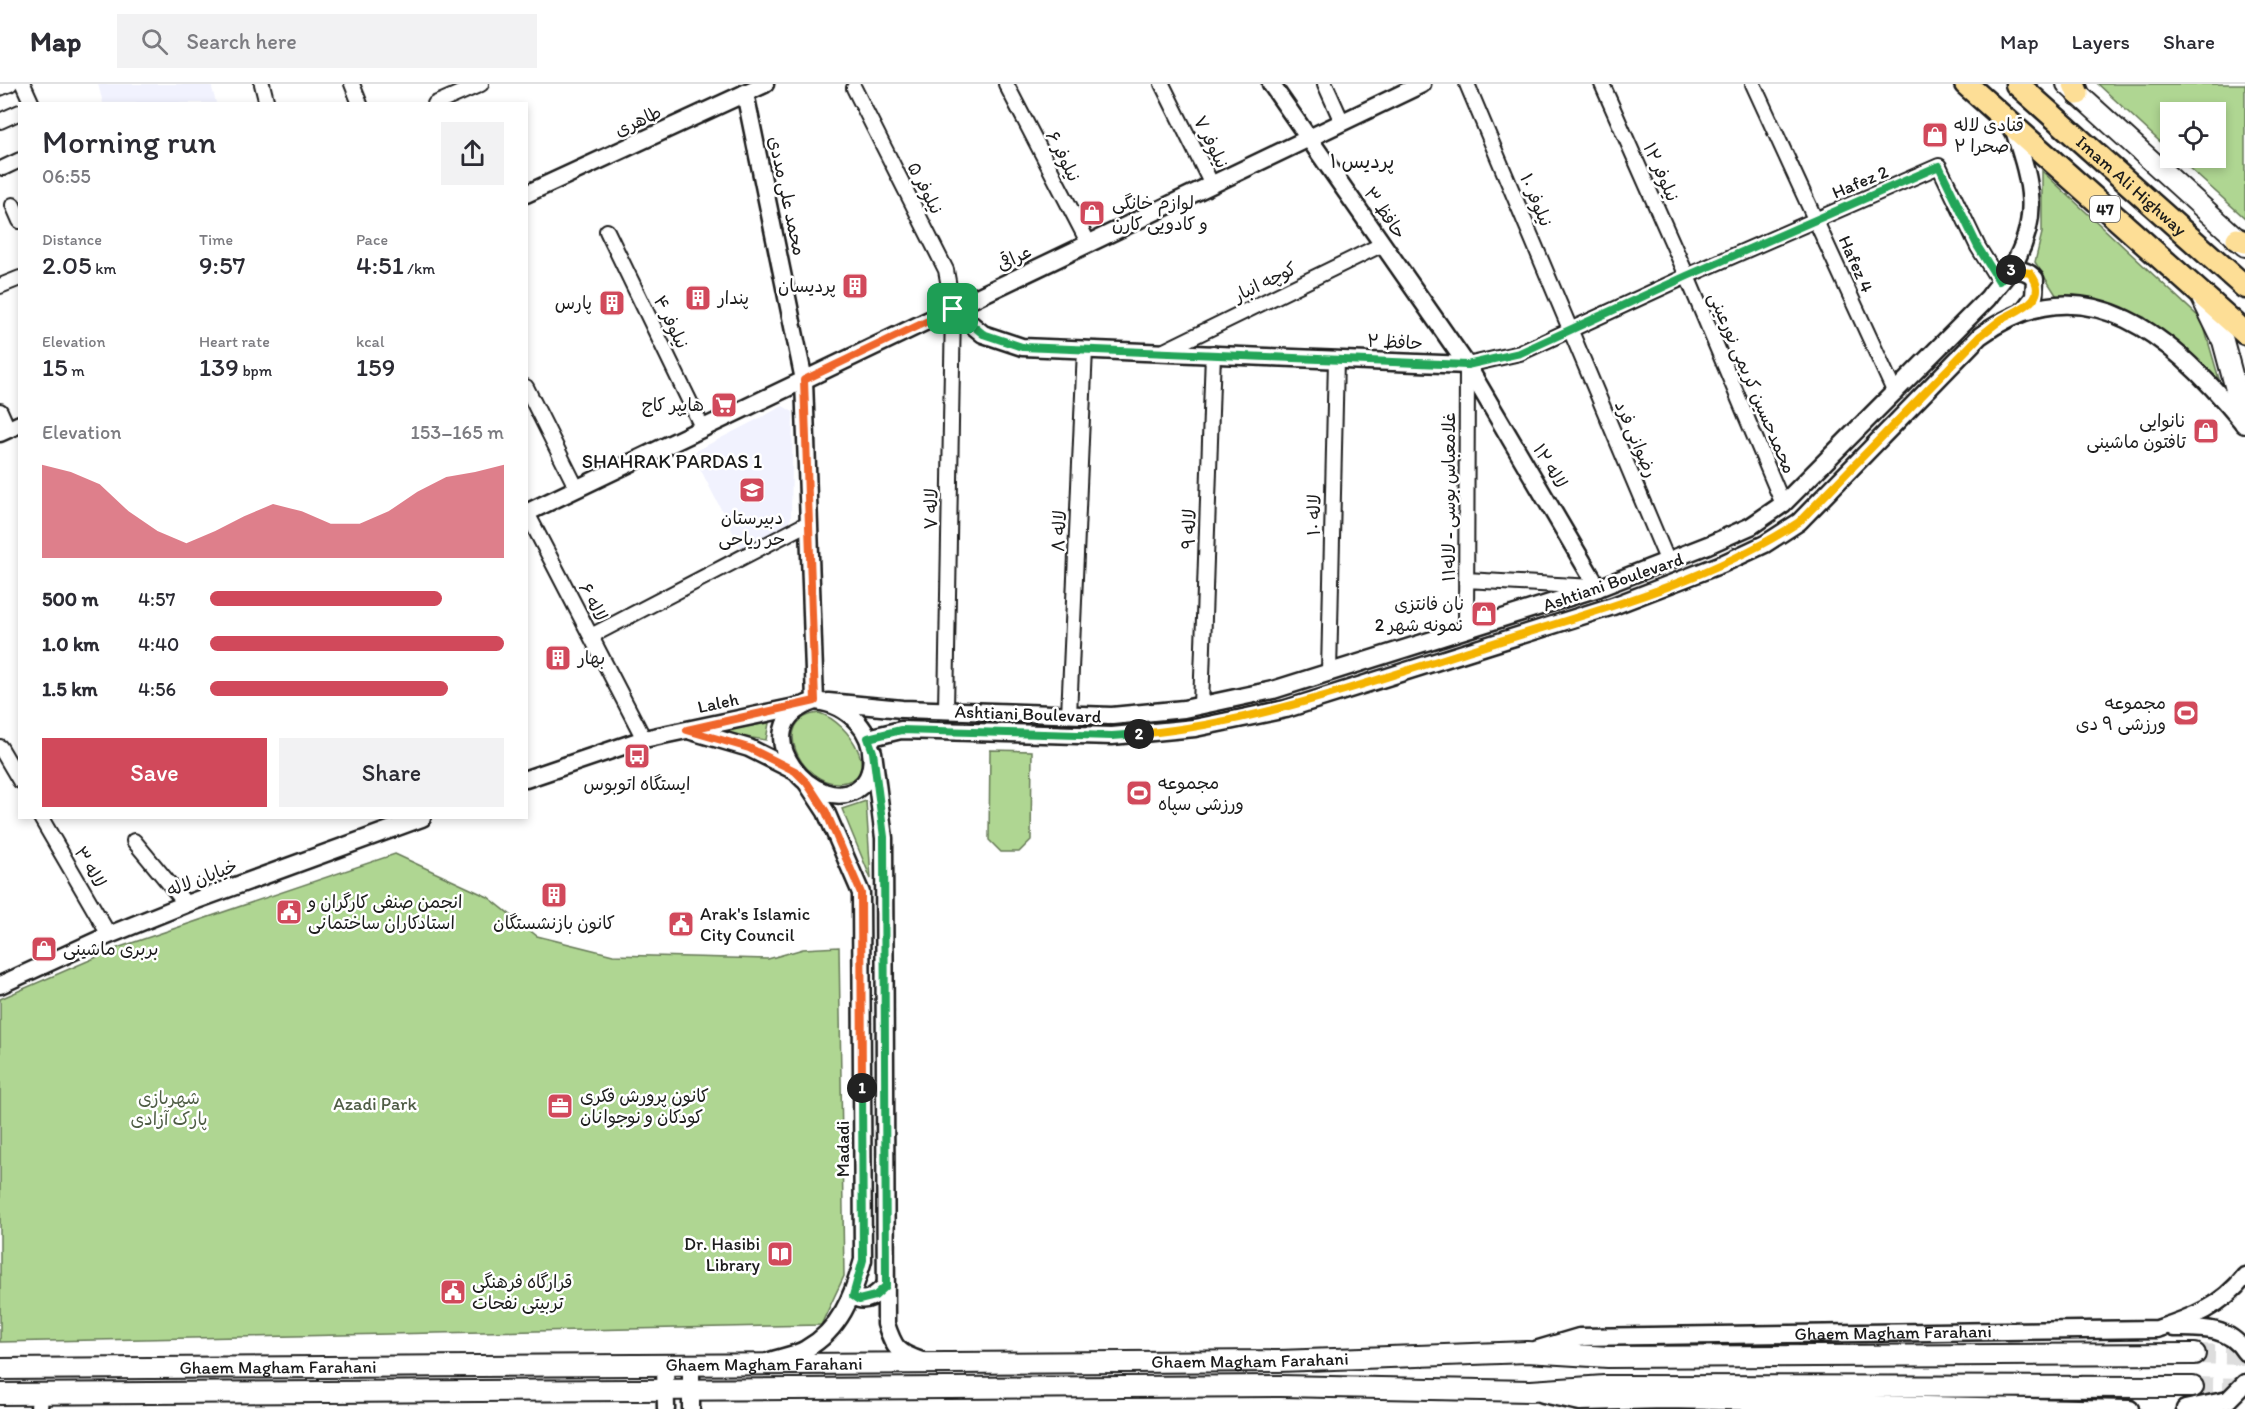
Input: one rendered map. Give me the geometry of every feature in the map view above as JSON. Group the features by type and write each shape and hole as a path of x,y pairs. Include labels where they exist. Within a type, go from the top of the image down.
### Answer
{"highway":[{"name":"Imam Ali Highway","path":"1966,84 2245,333"},
{"name":"Imam Ali Highway","path":"2018,84 2245,288"}],"main road":[{"path":"2073,87 2242,242"},
{"path":"2197,291 2223,341 2245,424"},
{"name":"Ghaem Magham Farahani","path":"0,1369 1279,1360 1527,1352 1608,1357 2195,1354"},
{"name":"Ghaem Magham Farahani","path":"0,1394 40,1401 666,1388 1280,1386 1531,1391 1605,1386 2193,1387"}],"street":[{"path":"0,88 10,84"},
{"path":"23,84 31,102"},
{"path":"262,84 266,102"},
{"path":"352,84 359,102"},
{"path":"440,102 481,84"},
{"name":"طاهری","path":"528,193 745,89 765,84"},
{"name":"نیلوفر ۶","path":"1006,84 1089,244"},
{"name":"نیلوفر ۷","path":"1162,84 1212,185"},
{"name":"حافظ ۳","path":"1270,84 1467,365"},
{"path":"1325,84 1342,122"},
{"name":"عراقی","path":"528,513 1422,84"},
{"name":"نیلوفر ۱۰","path":"1467,84 1571,331"},
{"name":"نیلوفر ۱۲","path":"1602,84 1687,276"},
{"name":"Hafez 4","path":"1753,84 1895,393"},
{"name":"نیلوفر ۵","path":"854,88 946,270 953,309"},
{"name":"محمد علی مددی","path":"745,89 804,380 815,703"},
{"path":"0,121 18,113"},
{"name":"Ashtiani Boulevard","path":"815,703 1112,716 1201,705 1273,690 1598,588 1668,562 1751,526 1783,504 1988,298 2005,276 2031,218 2030,179 2013,126"},
{"path":"3,168 18,161"},
{"name":"Hafez 2","path":"1817,220 1939,166 1978,247 2005,276"},
{"path":"13,205 18,216"},
{"name":"حافظ ۲","path":"953,309 983,334 1022,347 1467,365 1520,353 1687,276 1817,220"},
{"name":"نیلوفر ۴","path":"607,231 703,429"},
{"name":"کوچه انبار","path":"1164,351 1383,244"},
{"path":"2005,276 2030,273 2035,279 2034,297 2024,310"},
{"name":"محمدحسین کریمی نورعینی","path":"1687,276 1783,504"},
{"path":"0,286 18,279"},
{"name":"Ashtiani Boulevard","path":"871,745 901,730 1112,736 1195,728 1286,709 1613,606 1722,564 1766,544 1799,522 1980,336 2003,319 2042,305 2071,303 2102,310 2132,322 2188,362 2214,387 2245,424"},
{"name":"لاله ۷","path":"946,710 953,309"},
{"name":"رضوانی فرد","path":"1571,331 1668,562"},
{"name":"لاله ۸","path":"1069,715 1085,349"},
{"name":"لاله ۹","path":"1201,705 1213,353"},
{"name":"لاله ۱۰","path":"1329,672 1336,359"},
{"name":"غلامعباس بوسی - لاله۱۱","path":"1466,629 1467,365"},
{"name":"لاله ۱۲","path":"1467,365 1598,588"},
{"path":"528,391 577,489"},
{"path":"0,411 9,429"},
{"name":"لاله ۶","path":"528,515 644,739"},
{"path":"591,636 808,523"},
{"path":"1466,580 1598,588"},
{"path":"871,745 870,773 862,786 849,793 833,794 801,777 786,758 782,735 785,723 815,703 852,716 871,745 884,837 886,1324 892,1343 903,1355 929,1363"},
{"name":"Laleh","path":"687,730 815,703"},
{"path":"528,778 644,739 687,730"},
{"name":"Laleh","path":"687,730 749,748 801,777"},
{"path":"0,747 11,772"},
{"name":"Madadi","path":"758,1364 805,1350 832,1330 853,1296 863,1260 861,893 826,812 801,777"},
{"name":"لاله ۳","path":"42,819 109,935"},
{"name":"خیابان لاله","path":"0,985 109,935 186,904 419,819"},
{"path":"134,841 186,904"},
{"name":"Ghaem Magham Farahani","path":"1527,1352 1579,1337 2157,1329 2187,1319 2209,1308 2228,1294 2245,1276"},
{"path":"853,1296 859,1300 866,1300 875,1296 886,1286"},
{"path":"2157,1329 2199,1328 2222,1332 2236,1340 2245,1352"},
{"path":"665,1365 666,1409"},
{"path":"691,1365 691,1409"},
{"path":"2185,1409 2228,1400 2245,1383"},
{"name":"Ghaem Magham Farahani","path":"1531,1391 1580,1402 2130,1409"}],"shaded area":[{"path":"98,84 211,84 216,102 103,102"},
{"name":"دبیرستان حر ریاحی","path":"783,406 793,412 791,518 787,527 742,550 692,453"}],"green space":[{"path":"2098,84 2245,84 2245,218 2189,168 2226,168 2226,102 2160,102 2160,142"},
{"path":"2042,171 2202,320 2219,379 2144,317 2091,300 2058,298 2035,262 2042,233"},
{"path":"819,713 831,718 842,727 858,750 861,762 860,772 853,780 839,783 825,781 813,774 796,751 793,738 795,727 804,718"},
{"path":"769,723 766,740 711,732"},
{"path":"990,750 1032,751 1031,840 1019,852 1001,852 989,840"},
{"path":"866,801 871,879 842,809"},
{"name":"Azadi Park","path":"395,854 488,897 537,936 613,955 768,959 803,949 839,947 844,1276 821,1325 0,1342 0,999 120,947"}],"tunnel":[{"path":"2195,1354 2245,1355"},
{"path":"2193,1387 2245,1388"}],"place":[{"name":"قنادی لاله صحرا ۲","path":"1935,135"},
{"name":"لوازم خانگی و کادویی کارن","path":"1092,213"},
{"name":"پردیسان","path":"855,286"},
{"name":"پندار","path":"698,298"},
{"name":"پارس","path":"612,303"},
{"name":"هایپر کاج","path":"724,405"},
{"name":"نانوایی تافتون ماشینی","path":"2206,431"},
{"name":"دبیرستان حر ریاحی","path":"752,490"},
{"name":"نان فانتزی نمونه شهر 2","path":"1484,614"},
{"name":"بهار","path":"558,658"},
{"name":"مجموعه ورزشی ۹ دی","path":"2186,713"},
{"name":"ایستگاه اتوبوس","path":"637,756"},
{"name":"مجموعه ورزشی سپاه","path":"1139,793"},
{"name":"کانون بازنشستگان","path":"554,895"},
{"name":"انجمن صنفی کارگران و استادکاران ساختمانی","path":"289,912"},
{"name":"Arak's Islamic City Council","path":"681,924"},
{"name":"بربری ماشینی","path":"44,949"},
{"name":"کانون پرورش فکری کودکان و نوجوانان","path":"560,1106"},
{"name":"Dr. Hasibi Library","path":"780,1254"},
{"name":"قرارگاه فرهنگی تربیتی نفحات","path":"453,1292"}],"district":[{"name":"پردیس ۱","path":"1362,161"},
{"name":"SHAHRAK PARDAS 1","path":"672,461"}],"route":[{"path":"1939,166 1978,247 1999,281 2010,270 2023,270 2035,279 2037,288 2034,297 2024,310 2003,319 1980,336 1799,522 1766,544 1722,564 1613,606 1286,709 1195,728 1112,736 901,730 868,738 873,752 884,837 886,1286 875,1296 859,1300 853,1296 863,1260 861,893 826,812 807,783 795,771 749,748 687,730 815,701 804,380 953,309 983,334 1022,347 1467,365 1520,353 1687,276 1939,166"}],"park label":[{"name":"شهربازی پارک آزادی","path":"169,1108"}]}
